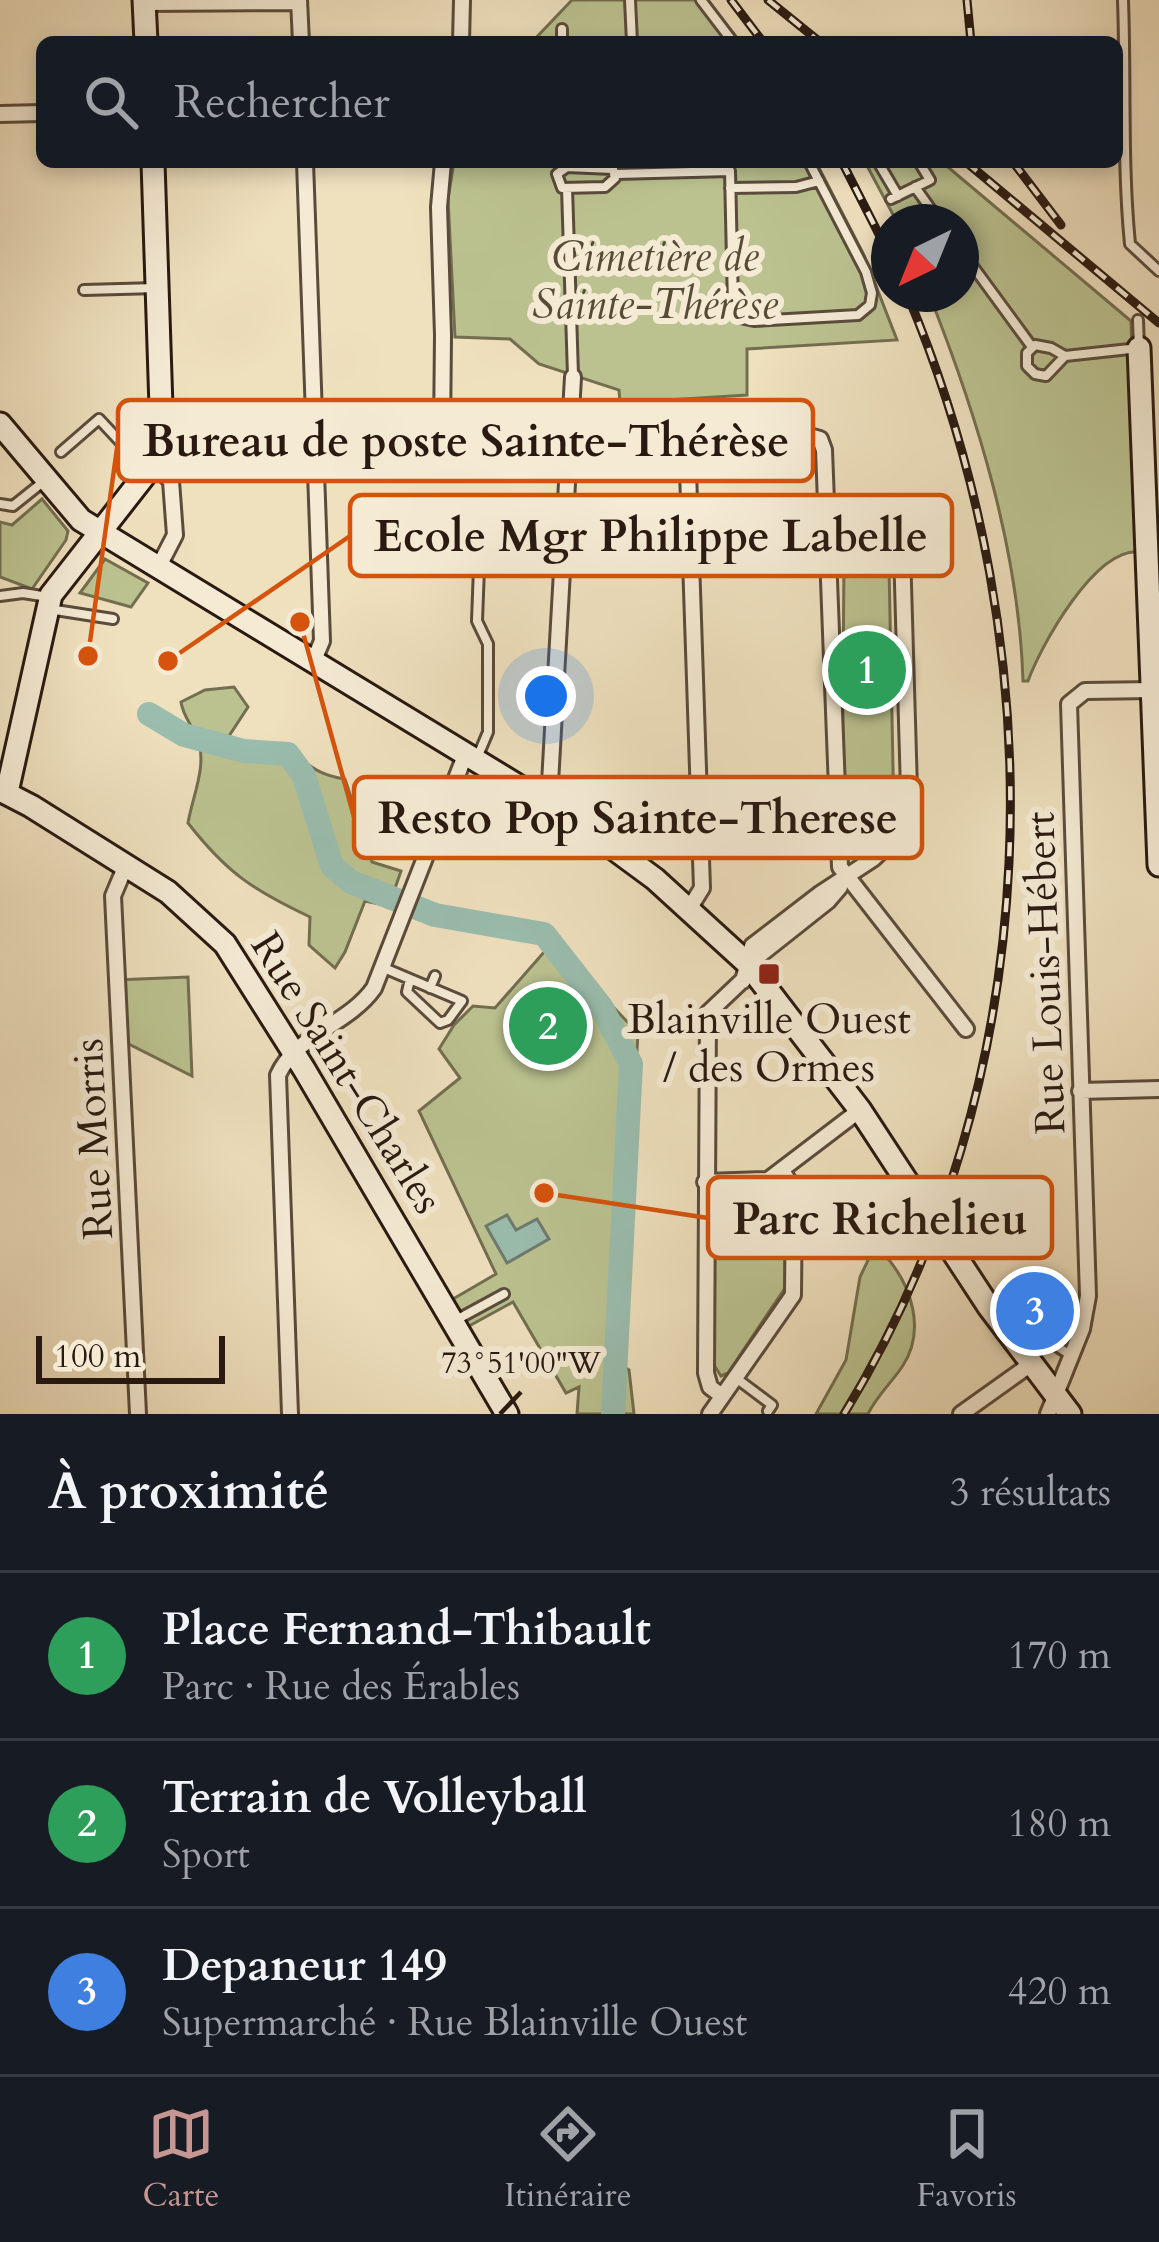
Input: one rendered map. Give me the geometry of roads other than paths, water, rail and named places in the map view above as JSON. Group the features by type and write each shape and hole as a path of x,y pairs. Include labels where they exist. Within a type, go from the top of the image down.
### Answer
{"street":[{"path":"460,36 462,0"},
{"path":"146,36 145,2 299,1 301,36"},
{"path":"0,114 36,113"},
{"path":"3,791 48,603 153,463 164,421 153,168"},
{"path":"305,168 322,641 314,660"},
{"path":"442,168 442,435"},
{"path":"1138,348 1153,520 1159,865"},
{"path":"544,801 550,783 573,377"},
{"path":"0,424 81,520 544,801 623,854 688,909 747,970 860,1110 1018,1332 1058,1408"},
{"path":"316,428 569,444 804,435 820,439 840,867 966,1028"},
{"path":"687,441 701,887 688,909"},
{"path":"153,463 170,478 174,509 174,539 158,568"},
{"path":"722,1396 706,1378 708,1013 747,970 752,946 821,893 848,879 904,833 912,816 903,554 889,538 827,540"},
{"name":"Rue Louis-Hébert","path":"1058,1408 1086,1313 1070,704 1088,690 1154,690"},
{"path":"290,1414 277,1092 280,1070 294,1054 357,1009 370,992 471,756"},
{"name":"Rue Saint-Charles","path":"3,791 179,900 220,939 294,1054 507,1414"},
{"name":"Rue Morris","path":"126,865 113,896 138,1414"},
{"path":"1080,1090 1159,1089"},
{"path":"705,1182 765,1181 860,1110"},
{"path":"710,1414 787,1306 794,1289 794,1189 782,1171"},
{"path":"961,1414 1031,1364"}],"lane":[{"path":"630,0 632,36"},
{"path":"701,0 726,36"},
{"path":"1123,0 1128,138 1123,169 1130,244 1159,271"},
{"path":"562,28 562,36"},
{"path":"561,168 556,178 560,188 605,187 616,174"},
{"path":"569,168 573,377"},
{"path":"608,168 616,174 635,174 706,168"},
{"path":"635,174 636,168"},
{"path":"730,168 737,315 754,321 858,315 872,299 869,280 812,168"},
{"path":"881,168 895,197 930,180 923,168"},
{"path":"730,188 819,182"},
{"path":"915,187 927,204"},
{"path":"979,274 1032,346"},
{"path":"84,290 158,288"},
{"path":"1032,346 1043,345 1065,356 1138,348 1138,320"},
{"path":"1032,346 1026,362 1039,376 1054,372 1065,356"},
{"path":"61,452 99,419 132,453 153,463"},
{"path":"0,504 13,506 46,479"},
{"path":"471,756 488,732 488,649 476,621 480,541"},
{"path":"0,596 23,592 113,620"},
{"path":"382,968 410,979 462,1001 440,1023 407,992 410,979"},
{"path":"430,988 435,976"},
{"path":"454,1322 504,1294"},
{"path":"1019,1305 1014,1312 1018,1332 1045,1339 1072,1356"},
{"path":"1045,1339 1063,1311 1086,1313"},
{"path":"736,1378 772,1405 768,1411"}],"waterway":[{"path":"149,714 184,735 244,751 288,754 304,776 332,866 351,882 435,915 544,934 602,1008 631,1064 613,1414"}],"railway":[{"path":"731,0 758,36"},
{"path":"768,0 813,36"},
{"path":"967,0 970,36"},
{"path":"845,168 871,219"},
{"path":"973,168 1159,323"},
{"path":"1018,168 1061,225"},
{"path":"844,1414 912,1284 962,1148 994,1007 1009,863 1007,717 990,573 956,431 913,312"}],"place":[{"name":"Resto Pop Sainte-Therese","path":"300,622"},
{"name":"Bureau de poste Sainte-Thérèse","path":"88,656"},
{"name":"Ecole Mgr Philippe Labelle","path":"168,661"},
{"name":"Place Fernand-Thibault","path":"867,670"},
{"name":"Blainville Ouest / des Ormes","path":"769,974"},
{"name":"Terrain de Volleyball","path":"548,1026"},
{"name":"Parc Richelieu","path":"544,1193"},
{"name":"Depaneur 149","path":"1035,1311"}],"park label":[{"name":"Cimetière de Sainte-Thérèse","path":"655,279"}]}
